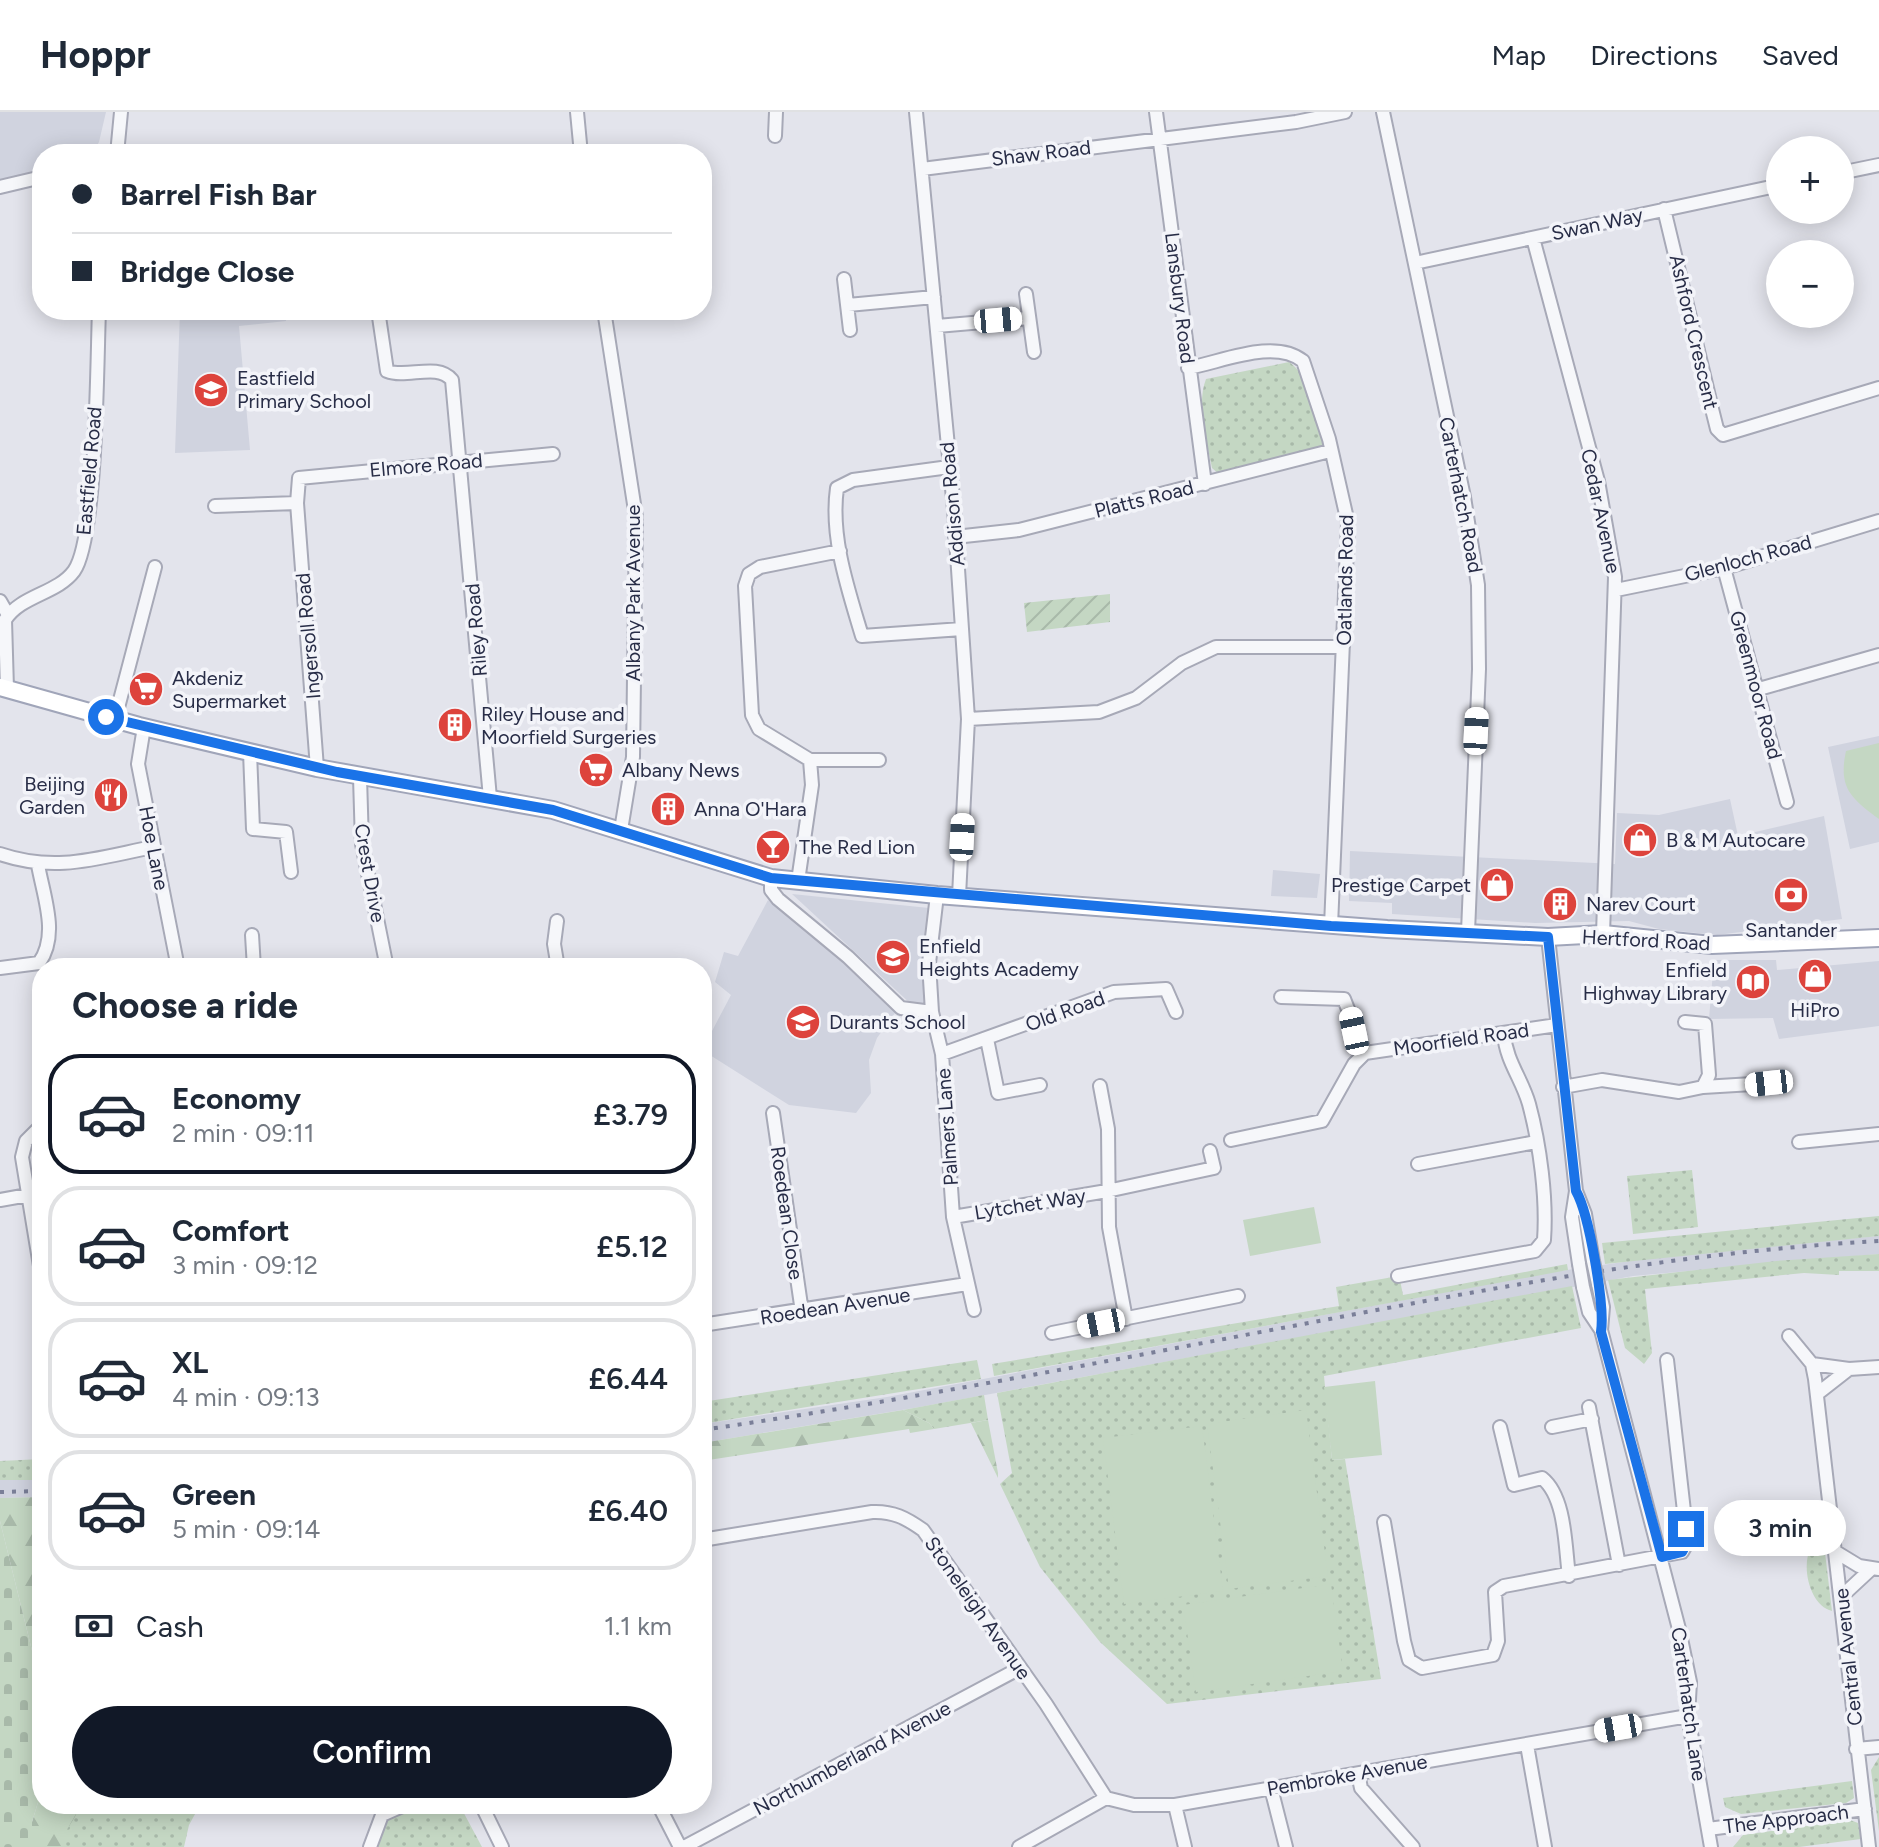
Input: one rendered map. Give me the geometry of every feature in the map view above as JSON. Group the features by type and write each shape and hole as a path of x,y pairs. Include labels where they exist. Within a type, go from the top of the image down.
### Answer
{"main road":[{"name":"Hertford Road","path":"4,688 144,727 317,768 553,810 771,878 937,895 1331,926 1548,937 1603,934 1721,945 1879,938"}],"street":[{"path":"118,144 121,112"},
{"path":"577,112 580,144"},
{"path":"775,136 776,112"},
{"name":"Addison Road","path":"916,112 937,326 968,719 959,896"},
{"name":"Lansbury Road","path":"1156,112 1205,484"},
{"name":"Shaw Road","path":"922,169 1345,112"},
{"name":"Carterhatch Road","path":"1383,112 1464,497 1478,585 1479,669 1468,932"},
{"path":"1854,170 1879,165"},
{"path":"0,187 32,179"},
{"name":"Swan Way","path":"1415,263 1766,188"},
{"name":"Ashford Crescent","path":"1664,209 1717,429 1723,435 1879,388"},
{"name":"Cedar Avenue","path":"1533,238 1598,481 1616,590 1603,934"},
{"path":"844,279 850,330"},
{"path":"1026,294 1034,352"},
{"path":"848,305 934,297"},
{"path":"937,326 1029,318"},
{"name":"Eastfield Road","path":"8,615 68,578 81,556 90,494 99,320"},
{"name":"Riley Road","path":"379,320 387,371 396,374 438,372 452,380 490,798"},
{"name":"Albany Park Avenue","path":"606,320 636,517 633,757 621,830"},
{"name":"Oatlands Road","path":"1188,368 1277,350 1292,352 1303,361 1330,451 1348,523 1331,926"},
{"name":"Platts Road","path":"955,537 1019,530 1330,451"},
{"name":"Elmore Road","path":"299,478 553,454"},
{"path":"949,467 853,480 837,488 834,510 840,551 862,636 962,629"},
{"name":"Ingersoll Road","path":"299,478 297,503 317,768"},
{"path":"215,506 297,503"},
{"name":"Glenloch Road","path":"1616,590 1724,568 1879,521"},
{"path":"840,551 760,567 749,574 745,586 752,715 759,729 810,760 879,760"},
{"path":"115,719 155,567"},
{"name":"Greenmoor Road","path":"1724,568 1787,802"},
{"path":"0,601 8,615 4,627 4,688"},
{"path":"968,719 1099,712 1136,698 1182,663 1216,647 1343,647"},
{"path":"1759,689 1879,655"},
{"name":"Hoe Lane","path":"144,727 138,764 176,958"},
{"path":"250,752 253,829 286,832 291,872"},
{"path":"798,881 812,785 810,760"},
{"name":"Crest Drive","path":"360,777 362,844 385,958"},
{"path":"0,854 38,865 153,847"},
{"path":"38,865 50,933 50,958"},
{"path":"771,878 771,890 778,899 848,957 901,1008 932,1012"},
{"name":"Palmers Lane","path":"937,895 929,963 932,1012 942,1054 953,1217 974,1310"},
{"path":"556,958 554,944 557,921"},
{"path":"252,935 253,958"},
{"name":"Carterhatch Lane","path":"1548,937 1576,1191 1585,1214 1603,1307 1601,1330"},
{"path":"43,958 49,950"},
{"path":"0,968 32,964"},
{"name":"Old Road","path":"942,1054 1114,992 1166,989 1176,1012"},
{"name":"Moorfield Road","path":"1281,997 1344,999 1365,1053"},
{"path":"1685,1022 1705,1024 1709,1075 1703,1087"},
{"name":"Moorfield Road","path":"1231,1140 1326,1125 1354,1064 1365,1053 1557,1025"},
{"path":"1398,1276 1535,1251 1544,1240 1536,1142 1529,1103 1513,1071 1504,1034"},
{"path":"987,1039 998,1093 1040,1085"},
{"path":"1563,1087 1602,1080 1679,1092 1703,1087 1769,1083"},
{"name":"Lytchet Way","path":"1100,1086 1108,1129 1109,1227 1126,1319"},
{"name":"Roedean Close","path":"773,1113 802,1312"},
{"path":"1799,1142 1879,1134"},
{"path":"32,1135 26,1141 22,1157 32,1219"},
{"path":"1418,1164 1536,1142"},
{"name":"Lytchet Way","path":"953,1217 1107,1191 1214,1168 1210,1151"},
{"name":"Carterhatch Lane","path":"1576,1191 1572,1217 1583,1287 1589,1312 1601,1330 1662,1557 1690,1682 1688,1716 1711,1847"},
{"path":"0,1200 28,1195"},
{"name":"Roedean Avenue","path":"712,1324 967,1284"},
{"path":"1052,1333 1238,1296"},
{"name":"Central Avenue","path":"1789,1336 1812,1364 1817,1394 1857,1716 1856,1749 1869,1847"},
{"path":"1384,1522 1409,1660 1422,1668 1493,1655 1498,1641 1495,1592 1504,1586 1682,1552 1687,1543 1667,1360"},
{"path":"1812,1364 1849,1369 1879,1367"},
{"path":"1817,1394 1849,1369"},
{"path":"1552,1427 1590,1413 1619,1565"},
{"path":"1500,1427 1514,1485"},
{"path":"1503,1495 1514,1485 1542,1478 1552,1486 1559,1506 1569,1576"},
{"name":"Stoneleigh Avenue","path":"712,1538 872,1512 899,1515 923,1530 1106,1798"},
{"path":"1836,1552 1874,1569 1842,1596"},
{"name":"Northumberland Avenue","path":"682,1847 1020,1668"},
{"name":"Pembroke Avenue","path":"1106,1798 1134,1805 1175,1805 1688,1716"},
{"path":"1527,1745 1545,1847"},
{"name":"Central Avenue","path":"1856,1749 1879,1747"},
{"path":"1358,1774 1361,1788 1413,1847"},
{"path":"1271,1788 1286,1847"},
{"path":"1019,1847 1106,1798"},
{"path":"1175,1805 1185,1847"},
{"name":"The Approach","path":"1708,1829 1865,1809"},
{"path":"370,1847 384,1814"},
{"path":"486,1814 502,1847"},
{"path":"664,1814 682,1847"}],"shaded area":[{"path":"0,112 106,112 98,144 32,144 32,174 0,179"},
{"name":"Eastfield Primary School","path":"180,320 286,320 239,326 250,450 175,453"},
{"path":"1879,736 1879,842 1850,849 1828,747"},
{"path":"1730,799 1738,836 1824,816 1842,919 1717,935 1659,929 1629,921 1535,923 1392,914 1392,903 1349,901 1350,851 1615,864 1617,813 1659,815"},
{"path":"1273,870 1320,874 1317,898 1271,896"},
{"name":"Enfield Heights Academy","path":"792,894 929,908 924,1005 912,1005"},
{"name":"Durants School","path":"768,900 900,1006 877,1038 869,1060 871,1093 856,1113 789,1105 712,1056 712,1031 731,995 715,982 724,952 738,956"},
{"path":"1714,960 1776,960 1777,970 1879,961 1879,1026 1779,1039 1773,1018 1709,1019"},
{"path":"1879,1236 1879,1254 1633,1276 914,1408 712,1441 712,1423 887,1397 1553,1272 1687,1253"},
{"path":"0,1480 32,1480 32,1497 0,1498"}],"green space":[{"path":"1289,362 1308,387 1324,443 1321,450 1220,475 1212,468 1203,423 1202,400 1206,379"},
{"path":"1110,594 1110,622 1027,632 1024,603"},
{"path":"1879,743 1879,819 1849,791 1844,764 1846,751"},
{"path":"1692,1170 1698,1227 1633,1234 1627,1176"},
{"path":"1314,1207 1321,1243 1250,1256 1243,1220"},
{"path":"1879,1216 1879,1236 1605,1264 1602,1243"},
{"path":"1879,1254 1879,1271 1839,1271 1839,1275 1804,1273 1645,1289 1652,1353 1644,1364 1625,1348 1608,1280 1776,1261"},
{"path":"1567,1264 1568,1270 994,1376 992,1364 1339,1306 1336,1287 1393,1277 1394,1281 1400,1280 1403,1295"},
{"path":"1572,1286 1581,1328 1324,1376 1332,1460 1345,1459 1381,1679 1167,1704 1100,1642 1040,1567 1000,1484 1012,1473 997,1393"},
{"path":"977,1360 981,1379 712,1422 712,1400"},
{"path":"1375,1381 1382,1455 1332,1460 1324,1387"},
{"path":"984,1395 988,1420 934,1429 929,1423 903,1410"},
{"path":"903,1410 929,1423 934,1429 910,1433 909,1429 712,1459 712,1441"},
{"path":"1306,1410 1328,1576 1229,1589 1207,1424"},
{"path":"988,1420 998,1473 998,1478 971,1423"},
{"path":"1202,1426 1223,1591 1124,1604 1103,1438"},
{"path":"32,1459 32,1480 0,1480 0,1461"},
{"path":"32,1497 32,1651 0,1521 0,1498"},
{"path":"0,1521 32,1651 32,1814 34,1814 32,1847 0,1847"},
{"path":"1823,1536 1832,1611 1815,1598 1807,1575 1809,1551"},
{"path":"1331,1584 1343,1671 1196,1692 1183,1605"},
{"path":"1879,1757 1879,1831 1871,1770"},
{"path":"1852,1781 1854,1798 1846,1803 1741,1814 1725,1807 1723,1798"},
{"path":"34,1814 76,1814 61,1847 32,1847"},
{"path":"38,1814 195,1814 184,1847 32,1847"},
{"path":"391,1814 464,1814 482,1847 376,1847 385,1819"},
{"path":"1850,1820 1858,1823 1861,1839 1799,1847 1733,1847 1743,1835"}],"railway":[{"path":"712,1428 942,1391 1541,1281 1743,1252 1879,1241"},
{"path":"0,1492 32,1491"}],"place":[{"name":"Eastfield Primary School","path":"211,390"},
{"name":"Akdeniz Supermarket","path":"146,689"},
{"name":"Riley House and Moorfield Surgeries","path":"455,725"},
{"name":"Albany News","path":"596,770"},
{"name":"Beijing Garden","path":"111,795"},
{"name":"Anna O'Hara","path":"668,809"},
{"name":"B & M Autocare","path":"1640,840"},
{"name":"The Red Lion","path":"773,847"},
{"name":"Prestige Carpet","path":"1497,885"},
{"name":"Santander","path":"1791,895"},
{"name":"Narev Court","path":"1560,904"},
{"name":"Enfield Heights Academy","path":"893,957"},
{"name":"HiPro","path":"1815,976"},
{"name":"Enfield Highway Library","path":"1753,982"},
{"name":"Durants School","path":"803,1022"}],"route":[{"path":"106,717 360,777 553,810 771,878 881,890 1331,926 1548,937 1576,1191 1582,1201 1603,1307 1601,1332 1662,1557 1682,1552 1687,1543 1686,1529"}]}
